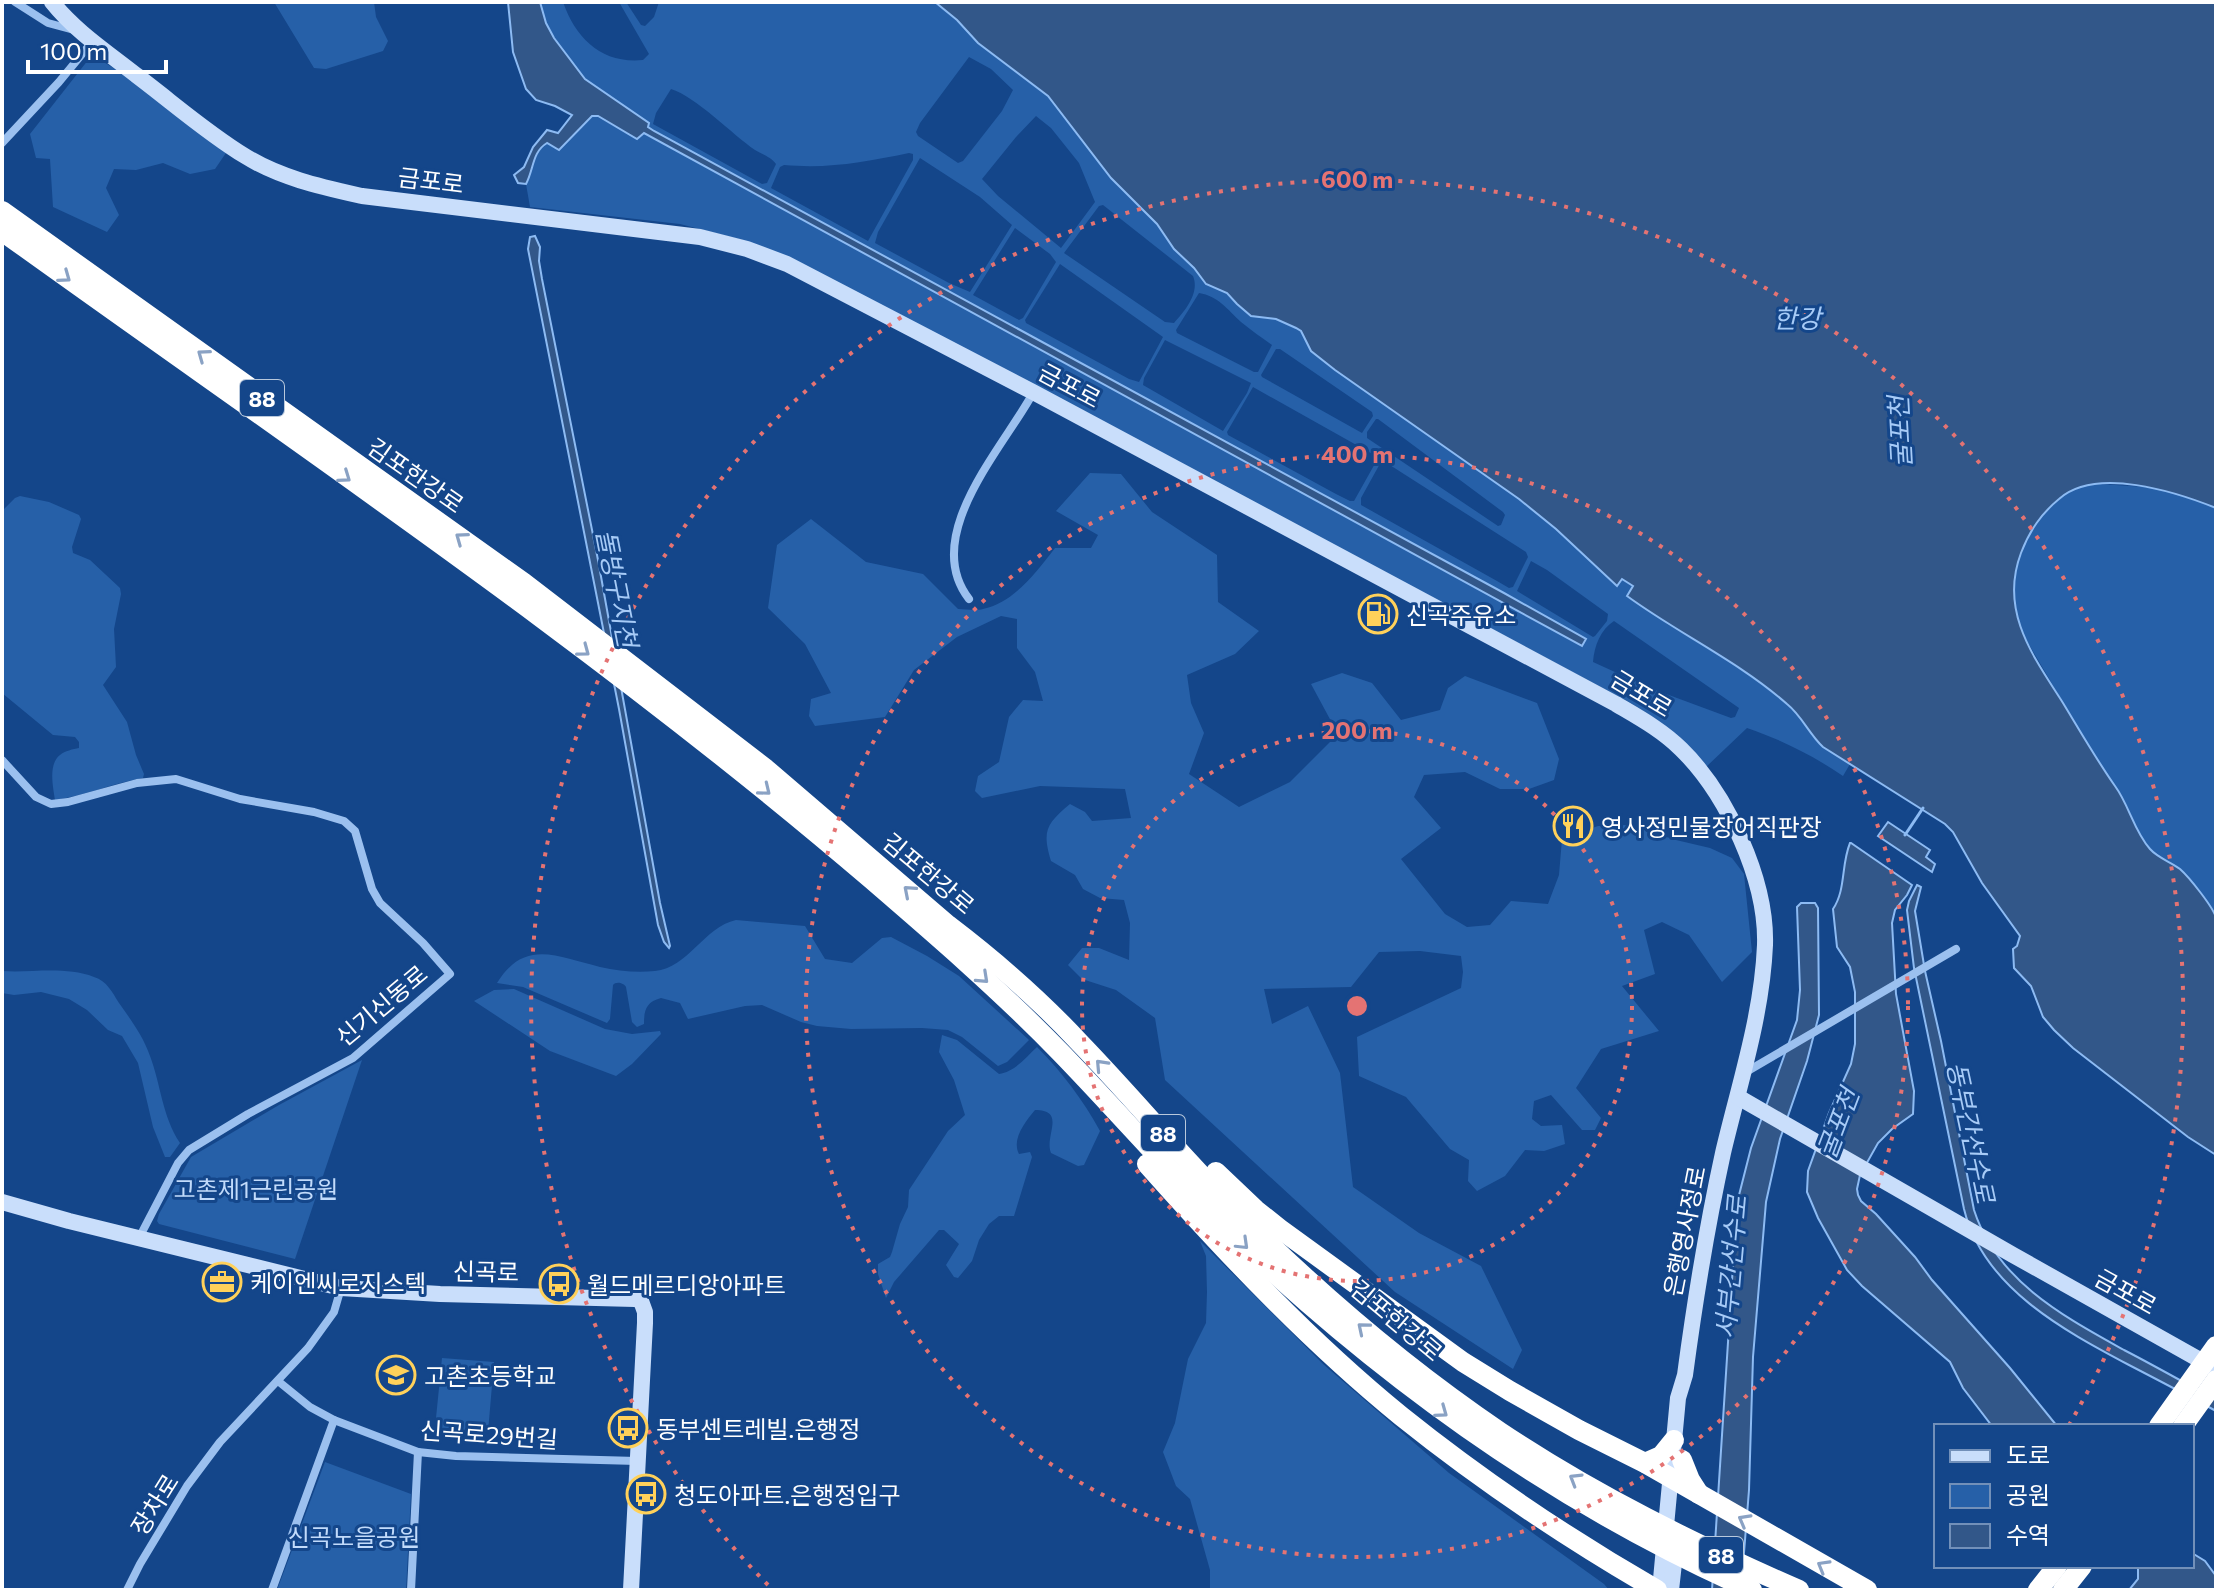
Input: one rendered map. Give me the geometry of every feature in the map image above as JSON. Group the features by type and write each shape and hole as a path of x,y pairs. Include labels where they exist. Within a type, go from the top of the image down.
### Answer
{"highway":[{"name":"김포한강로","path":"2,211 524,583 704,731 765,790 966,962 1058,1051 1235,1236 1368,1355 1446,1415 1574,1499 1710,1551 1799,1590"},
{"name":"김포한강로","path":"2,231 522,604 777,778 1028,992 1061,1023 1258,1234 1385,1347 1501,1433 1638,1525 1709,1571 1752,1590"},
{"path":"1058,1051 1147,1165 1227,1253 1374,1393 1512,1500 1636,1582 1658,1590"},
{"path":"1124,1090 1169,1124 1256,1210 1463,1362 1867,1590"},
{"path":"2160,1424 2216,1346"},
{"path":"2184,1424 2216,1380"},
{"path":"1645,1463 1661,1456 1674,1440"},
{"path":"1682,1460 1690,1480 1706,1499"},
{"path":"2038,1590 2055,1568"},
{"path":"2063,1590 2080,1568"}],"main road":[{"name":"금포로","path":"52,2 92,42 235,149 278,173 362,196 661,231 726,242 766,255 815,277 1616,704 1650,725 1681,748 1703,774 1731,821 1761,895 1765,929 1764,959 1738,1097 2216,1369"},
{"name":"은행영사정로","path":"1671,1590 1674,1440 1678,1398 1685,1375 1714,1197 1738,1097"},
{"name":"신곡로","path":"2,1202 341,1288 641,1301 645,1323 631,1590"},
{"name":"은행영사정로","path":"1658,1590 1668,1517 1682,1460 1688,1398 1685,1375"}],"street":[{"path":"19,3 48,23 79,31"},
{"path":"2,143 92,42"},
{"path":"969,599 959,587 955,574 956,530 961,513 1033,392"},
{"name":"신기신동로","path":"2,760 36,797 51,804 137,783 176,779 240,799 314,812 344,821 355,831 372,889 380,903 423,943 450,974 360,1052 189,1150 178,1163 139,1238"},
{"path":"1744,1073 1956,949"},
{"path":"278,1381 330,1320 341,1288"},
{"name":"신곡로29번길","path":"278,1381 310,1407 334,1420 418,1452 637,1461"},
{"name":"장차로","path":"127,1590 176,1501 220,1442 278,1381"},
{"path":"272,1590 334,1420"},
{"path":"411,1590 418,1452"}],"green space":[{"path":"274,2 374,2 376,17 388,41 383,51 326,69 314,68"},
{"path":"540,2 563,2 575,27 592,46 615,58 643,60 649,54 619,2 626,2 641,25 645,26 654,17 659,2 935,2 1048,96 1111,178 1157,224 1174,249 1211,287 1227,293 1251,316 1276,319 1301,331 1311,351 1519,499 1617,586 1622,579 1633,586 1667,624 1740,668 1785,702 1800,716 1823,747 1850,764 1843,776 1796,749 1747,728 1706,767 1653,717 1629,702 750,242 680,224 530,207 526,184 544,143 559,150 594,115 637,139 644,133 1582,645 1585,639 654,131 648,127 649,123 585,79 546,23","holes":["969,57 991,69 1013,90 1002,111 963,161 958,163 916,132 920,123","671,89 691,99 776,164 767,183 762,184 653,124","1036,116 1051,128 1079,163 1095,202 1061,248 982,179","913,154 913,160 868,241 771,188 780,167 784,165 862,162","920,158 980,197 1012,225 970,292 875,243 878,232","1103,205 1193,276 1195,289 1187,307 1174,323 1165,322 1064,253 1099,206","1015,228 1056,262 1019,320 973,295","1060,264 1163,337 1139,382 1026,323","1199,293 1217,300 1272,345 1258,372 1177,333","1165,340 1251,383 1223,431 1143,385","1276,349 1372,412 1373,416 1362,433 1262,377","1253,387 1376,456 1377,460 1354,501 1228,435","1376,419 1503,512 1505,515 1498,526 1367,438 1367,432","1382,460 1526,552 1528,557 1513,587 1509,588 1361,505 1361,498","1531,561 1608,614 1607,621 1595,636 1517,591","1614,621 1739,708 1735,717 1650,688 1593,662 1602,633"]},
{"path":"92,55 132,79 228,150 215,169 190,174 163,163 136,170 114,169 106,188 119,215 107,232 53,207 50,159 36,158 30,134"},
{"path":"1090,473 1121,474 1152,512 1217,555 1218,602 1259,631 1235,654 1187,675 1191,703 1204,733 1189,774 1239,807 1290,782 1338,734 1311,684 1342,673 1372,683 1401,720 1440,710 1448,688 1465,676 1537,703 1559,759 1554,780 1529,789 1500,789 1465,772 1424,775 1414,797 1441,828 1401,859 1445,914 1467,927 1490,925 1511,901 1548,904 1559,875 1562,839 1598,826 1628,825 1710,848 1732,858 1744,874 1752,952 1722,982 1689,935 1662,922 1644,930 1655,974 1622,986 1659,1031 1601,1049 1576,1088 1601,1118 1595,1130 1582,1130 1551,1095 1534,1101 1532,1119 1541,1126 1562,1125 1565,1144 1544,1151 1525,1150 1505,1176 1477,1191 1468,1181 1469,1160 1450,1149 1406,1097 1359,1076 1357,1037 1461,988 1461,956 1420,951 1379,952 1351,987 1264,989 1272,1024 1308,1006 1340,1073 1353,1187 1419,1233 1481,1266 1522,1350 1513,1369 1395,1292 1165,1080 1155,1018 1116,990 1082,979 1068,965 1082,948 1099,948 1129,960 1130,923 1124,900 1100,898 1083,889 1075,875 1051,861 1048,829 1070,804 1085,812 1092,821 1131,818 1125,789 1040,786 982,798 975,791 978,776 999,762 1009,717 1023,700 1043,701 1035,672 1017,648 1017,619 1001,616 957,637 914,670 885,717 815,726 809,716 811,699 831,693 805,644 768,608 777,545 811,519 866,562 923,574 958,609 983,609 1015,593 1055,548 1091,548 1098,535 1056,511"},
{"path":"2100,484 2160,488 2216,508 2216,915 2180,869 2149,848 2021,631 2013,601 2014,578 2036,522 2065,494 2078,487"},
{"path":"20,496 49,502 79,515 81,519 73,553 90,560 120,588 114,629 116,667 103,685 127,722 143,778 55,800 52,776 56,759 69,750 79,748 79,742 75,737 53,735 2,693 2,511"},
{"path":"736,920 805,926 825,959 852,963 882,938 891,937 959,976 1029,1040 1007,1062 998,1066 962,1037 948,1030 817,1026 762,1005 688,1019 680,1003 661,998 649,1004 644,1024 637,1027 632,1022 626,987 622,984 613,985 607,1023 523,987 497,983 519,960 543,954 621,971 648,972 667,968 687,955 714,930"},
{"path":"2,971 72,972 99,979 109,987 144,1042 154,1067 165,1111 180,1143 170,1157 165,1157 153,1127 138,1063 122,1036 108,1030 87,1010 69,999 41,992 2,993"},
{"path":"514,989 605,1029 632,1034 660,1031 661,1034 616,1076 550,1051 474,1001 494,990"},
{"path":"942,1035 957,1040 999,1074 1015,1067 1037,1047 1072,1087 1100,1131 1084,1165 1078,1166 1051,1153 1052,1119 1045,1111 1035,1110 1017,1142 1019,1154 1030,1152 1032,1157 1014,1216 999,1216 989,1224 979,1240 972,1261 958,1278 946,1265 959,1244 944,1230 939,1230 894,1282 886,1298 878,1264 890,1257 908,1207 909,1190 948,1131 965,1115 954,1080 939,1052"},
{"name":"고촌제1근린공원","path":"362,1060 295,1259 159,1224 159,1214 191,1157"},
{"path":"1200,1241 1323,1364 1449,1473 1609,1590 1210,1590 1210,1570 1190,1499 1176,1486 1163,1452 1175,1423 1188,1359 1206,1323 1206,1256"},
{"path":"442,1358 494,1362 488,1432 435,1428"},
{"name":"신곡노을공원","path":"325,1462 411,1494 406,1590 277,1590"}],"water":[{"path":"508,2 540,2 554,38 585,79 649,123 648,127 654,131 1504,593 1586,639 1582,646 644,133 637,139 598,116 592,116 559,150 547,143 542,147 526,184 518,183 514,175 524,167 533,147 547,130 558,133 572,115 536,100 526,89 513,52"},
{"name":"한강","path":"935,2 2216,2 2216,508 2180,495 2136,485 2094,484 2075,489 2059,499 2032,530 2015,574 2014,594 2022,632 2031,650 2120,793 2144,842 2184,873 2216,918 2216,1155 2073,1048 2043,1017 2031,986 2014,968 2013,949 2020,936 1945,824 1823,747 1792,709 1768,689 1627,596 1633,586 1622,579 1617,586 1519,499 1335,370 1311,351 1301,331 1276,319 1251,316 1227,293 1206,284 1174,249 1157,224 1111,178 1048,96 978,43"},
{"path":"535,236 540,247 542,279 598,560 669,948 658,925 619,709 528,249 530,237"},
{"path":"1888,822 1930,850 1926,857 1935,864 1932,872 1878,836"},
{"path":"1850,843 1912,885 1895,910 1892,923 1896,994 1914,1091 1913,1114 1878,1143 1860,1175 1858,1195 1915,1257 2055,1424 1990,1424 1963,1388 1950,1362 1847,1270 1807,1192 1808,1171 1851,1064 1855,1044 1855,992 1850,967 1837,947 1833,909 1840,894"},
{"path":"1917,885 1921,887 1915,911 1925,971 1974,1210 1985,1235 2015,1277 2035,1294 2078,1324 2216,1400 2216,1411 2053,1321 2007,1283 1974,1237 1964,1209 1914,968 1907,910"},
{"path":"1801,903 1815,903 1818,908 1819,1015 1780,1139 1766,1202 1753,1357 1749,1490 1741,1590 1712,1590 1737,1203 1751,1148 1797,1020 1800,990 1797,907"},
{"path":"2194,1554 2205,1561 2216,1576 2216,1590 2129,1590 2138,1579 2138,1568 2194,1568"}],"waterway":[{"name":"굴포천","path":"1905,835 1923,808"}],"place":[{"name":"신곡주유소","path":"1378,614"},
{"name":"영사정민물장어직판장","path":"1573,826"},
{"name":"케이엔씨로지스텍","path":"222,1282"},
{"name":"월드메르디앙아파트","path":"559,1284"},
{"name":"고촌초등학교","path":"396,1375"},
{"name":"동부센트레빌.은행정","path":"628,1428"},
{"name":"청도아파트.은행정입구","path":"646,1494"}],"water label":[{"name":"돌방구지천","path":"618,588"},
{"name":"동부간선수로","path":"1972,1132"},
{"name":"서부간선수로","path":"1730,1267"}]}
